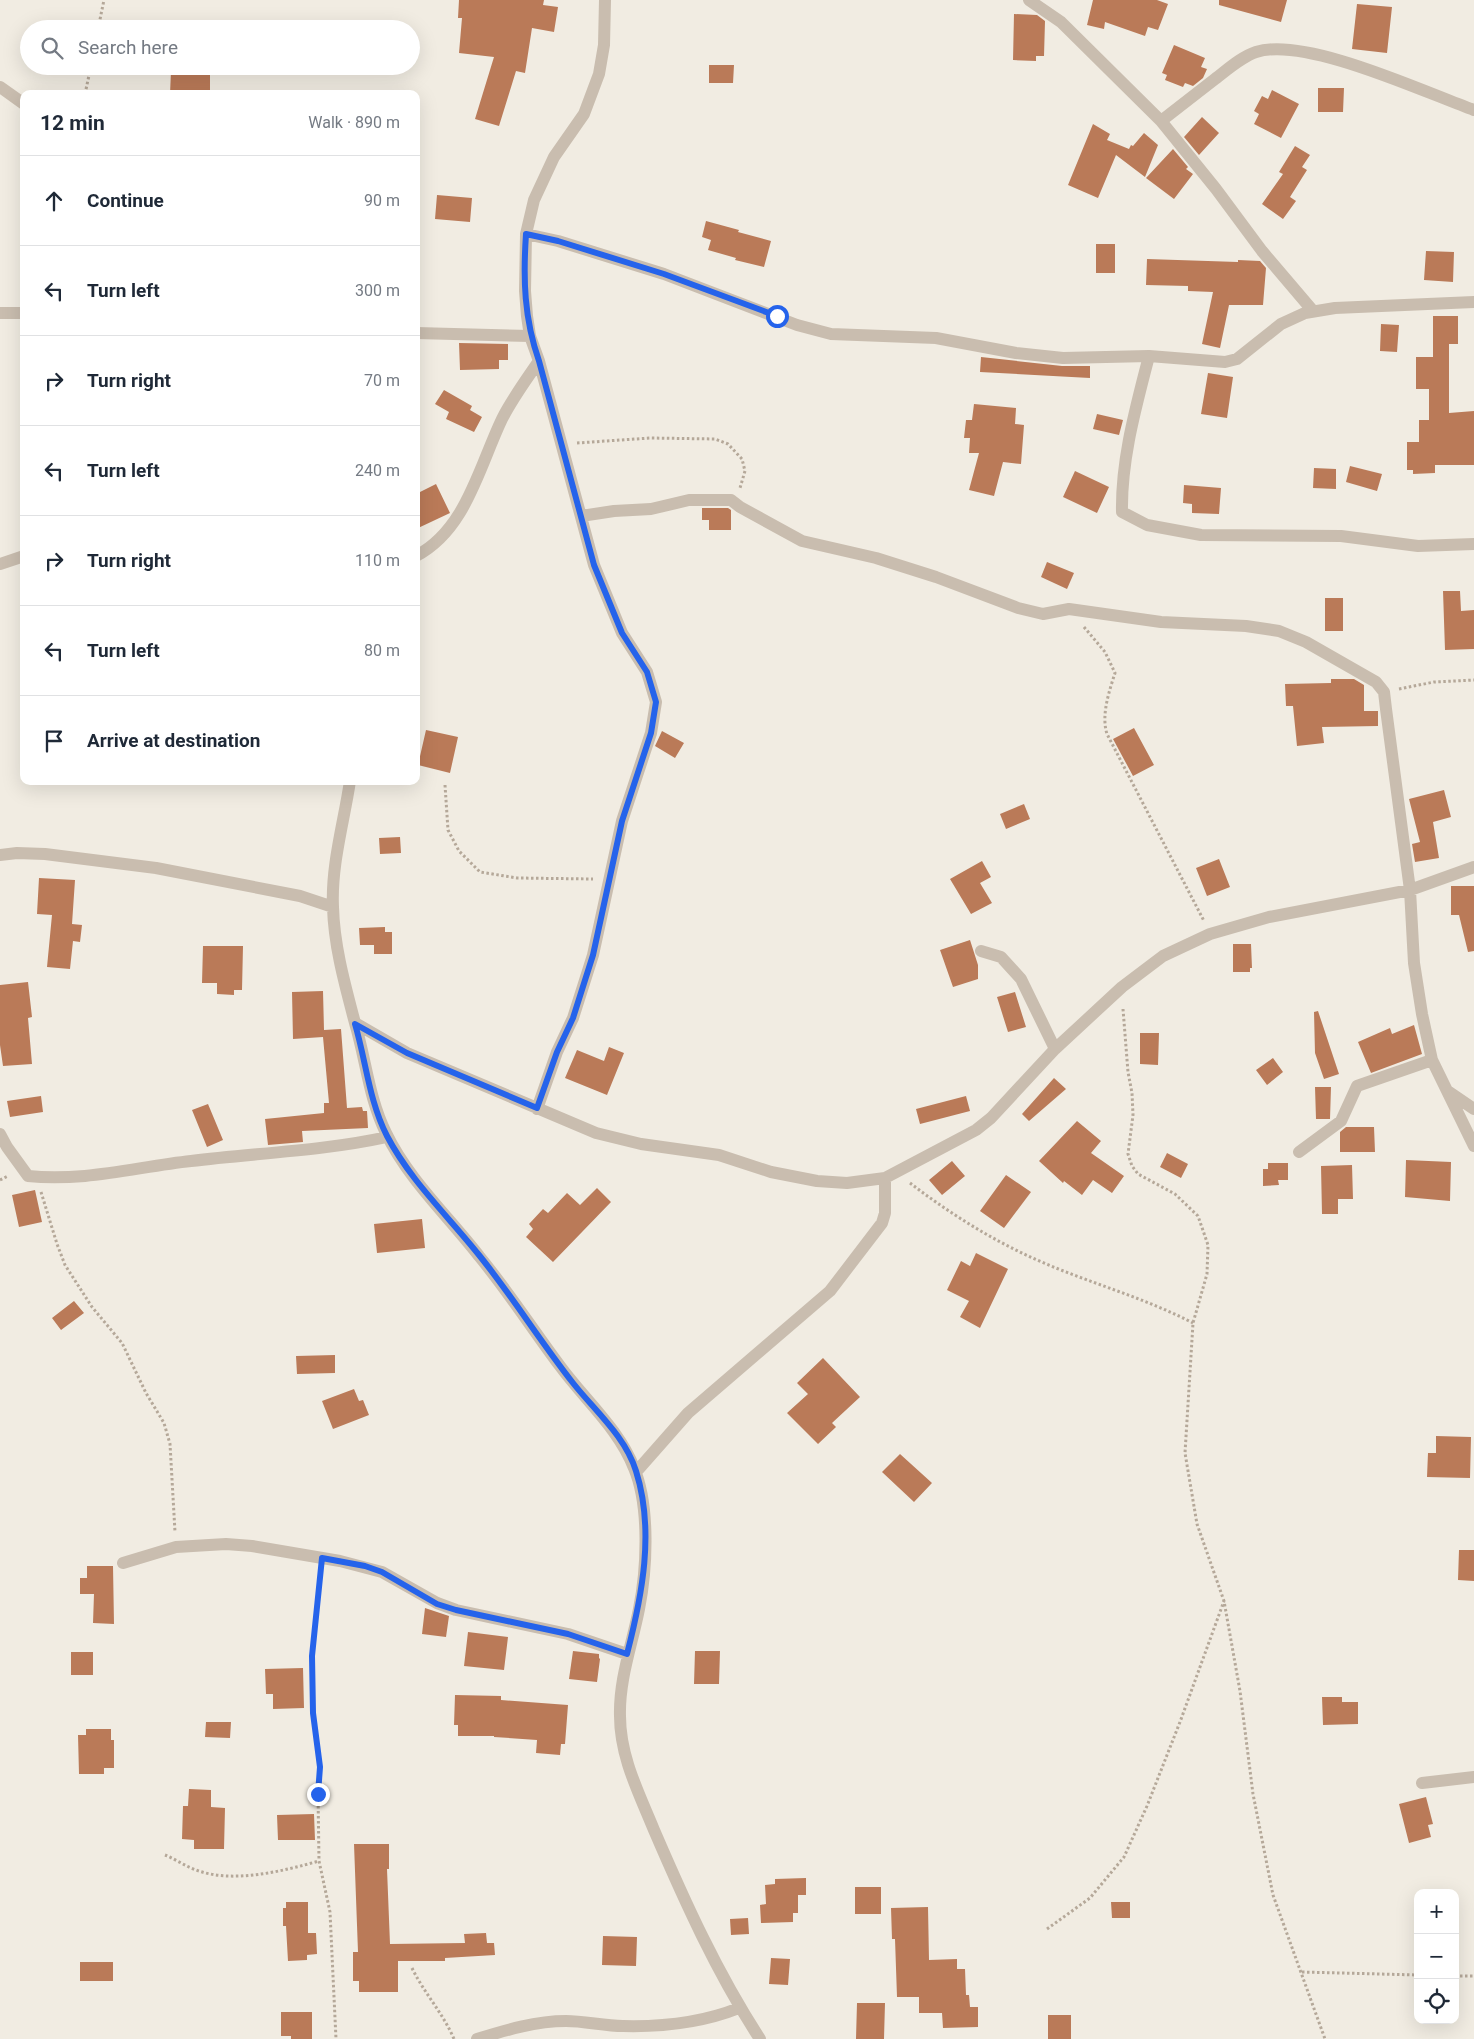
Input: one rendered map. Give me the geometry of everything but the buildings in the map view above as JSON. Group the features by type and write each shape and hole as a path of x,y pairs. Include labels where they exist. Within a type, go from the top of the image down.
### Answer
{"street":[{"path":"537,1108 557,1052 573,1018 593,955 622,821 651,733 656,702 647,672 622,633 594,565 539,361 530,336 525,291 526,234 534,200 554,157 584,114 599,74 604,45 605,0"},
{"path":"1029,0 1060,22 1161,121 1216,189 1262,251 1313,312"},
{"path":"1161,121 1233,65 1256,52 1278,49 1306,51 1350,64 1474,110"},
{"path":"0,87 20,101"},
{"path":"526,234 558,241 664,274 797,325 831,334 936,338 1034,356 1063,358 1149,356 1215,361 1237,360 1281,324 1305,313 1335,308 1474,302"},
{"path":"0,313 20,313"},
{"path":"420,333 530,336"},
{"path":"1149,356 1124,466 1121,484 1122,512 1147,524 1201,535 1341,536 1418,546 1474,544"},
{"path":"420,554 431,548 447,532 458,515 502,418 539,361"},
{"path":"581,516 614,510 651,509 689,500 731,500 802,540 876,558 936,577 1018,608 1042,614 1069,609 1161,622 1246,626 1279,631 1306,642 1376,682 1384,692 1410,890 1414,963 1422,1014 1432,1060 1474,1146"},
{"path":"0,564 20,557"},
{"path":"349,785 335,870 333,907 340,965 362,1048 375,1109 387,1136 407,1168 480,1257 573,1384 605,1420 629,1455 636,1472 642,1503 645,1536 639,1608 627,1654 621,1695 620,1716 626,1760 695,1922 739,2008 760,2039"},
{"path":"0,855 16,853 45,854 156,868 300,896 333,907"},
{"path":"355,1024 407,1053 596,1133 641,1144 719,1154 771,1172 817,1181 847,1182 891,1176 976,1130 990,1118 1055,1049 1122,988 1163,956 1210,934 1269,917 1410,890 1474,867"},
{"path":"982,951 1000,957 1021,979 1055,1049"},
{"path":"1299,1152 1341,1121 1357,1086 1432,1060"},
{"path":"1449,1092 1474,1109"},
{"path":"0,1134 28,1176 46,1178 125,1172 188,1161 328,1148 387,1136"},
{"path":"636,1472 688,1413 830,1291 882,1223 891,1176"},
{"path":"123,1563 176,1547 195,1545 239,1545 322,1558 365,1566 382,1572 437,1604 456,1610 568,1634 627,1654"},
{"path":"1422,1783 1474,1777"},
{"path":"477,2039 533,2024 566,2021 623,2026 662,2024 724,2014 739,2008"}],"path":[{"path":"100,20 104,0"},
{"path":"86,90 89,75"},
{"path":"561,445 650,438 715,439 728,444 742,459 745,471 739,492 747,510"},
{"path":"1069,609 1105,652 1112,664 1114,673 1107,696 1105,720 1107,734 1210,934"},
{"path":"1384,692 1434,682 1474,680"},
{"path":"445,785 448,830 459,851 480,872 517,878 609,879"},
{"path":"1122,988 1128,1072 1132,1093 1133,1115 1128,1154 1132,1166 1138,1174 1175,1194 1198,1216 1208,1245 1207,1274 1192,1323 1185,1453 1197,1524 1224,1601 1240,1691 1253,1794 1273,1895 1325,2039"},
{"path":"28,1176 42,1194 56,1244 65,1265 92,1307 122,1343 146,1393 164,1423 170,1444 176,1547"},
{"path":"891,1176 972,1226 1036,1259 1165,1309 1192,1323"},
{"path":"322,1558 312,1656 313,1713 320,1767 318,1794 319,1861 330,1912 336,2039"},
{"path":"1047,1929 1090,1898 1124,1857 1176,1732 1224,1601"},
{"path":"165,1855 197,1870 220,1875 255,1875 291,1869 319,1861"},
{"path":"412,1968 422,1988 442,2015 454,2039"},
{"path":"1302,1972 1414,1975"},
{"path":"1459,1976 1474,1976"}],"route":[{"path":"318,1794 320,1767 319,1747 313,1713 312,1656 322,1558 365,1566 382,1572 437,1604 456,1610 568,1634 627,1654 639,1608 645,1536 642,1503 636,1472 629,1455 605,1420 573,1384 480,1257 407,1168 387,1136 375,1109 355,1024 407,1053 537,1108 557,1052 573,1018 593,955 622,821 651,733 656,702 652,686 647,672 622,633 594,565 539,361 530,336 525,291 524,258 526,234 558,241 664,274 734,302 758,308 777,316"}]}
